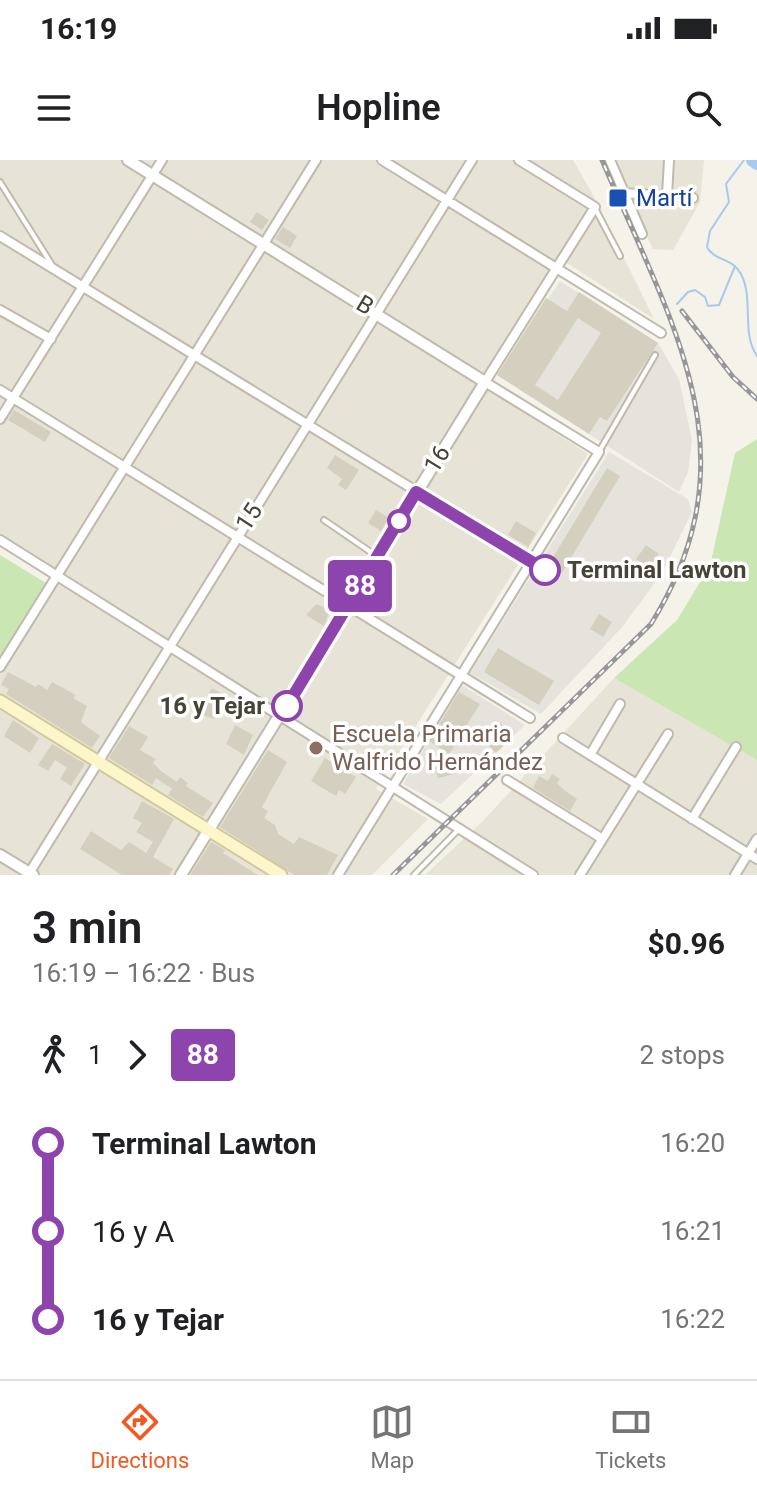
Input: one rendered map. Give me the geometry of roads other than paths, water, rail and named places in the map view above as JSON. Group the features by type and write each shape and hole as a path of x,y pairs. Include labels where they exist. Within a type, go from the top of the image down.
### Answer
{"main road":[{"path":"0,701 281,875"}],"street":[{"name":"B","path":"128,160 599,452"},
{"path":"0,419 162,160"},
{"path":"0,667 316,160"},
{"name":"15","path":"30,874 472,160"},
{"path":"519,160 595,207"},
{"path":"610,160 642,234"},
{"path":"667,196 669,160"},
{"path":"386,161 661,333"},
{"path":"624,193 693,198"},
{"name":"16","path":"181,875 595,207"},
{"path":"0,236 545,570"},
{"path":"0,310 51,339"},
{"path":"0,390 530,718"},
{"path":"338,875 599,452"},
{"path":"0,540 170,644 533,875"},
{"path":"590,755 620,704"},
{"path":"580,875 668,734"},
{"path":"563,738 757,859"},
{"path":"692,819 736,747"},
{"path":"507,780 601,838"},
{"path":"735,875 757,839"},
{"path":"0,855 30,874"}],"lane":[{"path":"0,182 55,268"},
{"path":"595,207 620,256"},
{"path":"599,452 655,355"},
{"path":"324,520 378,557"},
{"path":"414,875 460,828"}],"waterway":[{"path":"744,160 726,184 729,202 710,231 707,247 741,274 747,294 750,337 757,356"},
{"path":"753,160 757,163"},
{"path":"677,304 688,292 695,290 705,297 708,306 719,305 735,266"}],"railway":[{"path":"393,875 651,624 682,562 698,503 700,446 692,390 676,334 602,160"},
{"path":"682,311 733,377 757,399"}],"place":[{"name":"Martí","path":"618,198"},
{"name":"Terminal Lawton","path":"545,570"},
{"name":"16 y Tejar","path":"287,706"},
{"name":"Escuela Primaria Walfrido Hernández","path":"316,748"}]}
